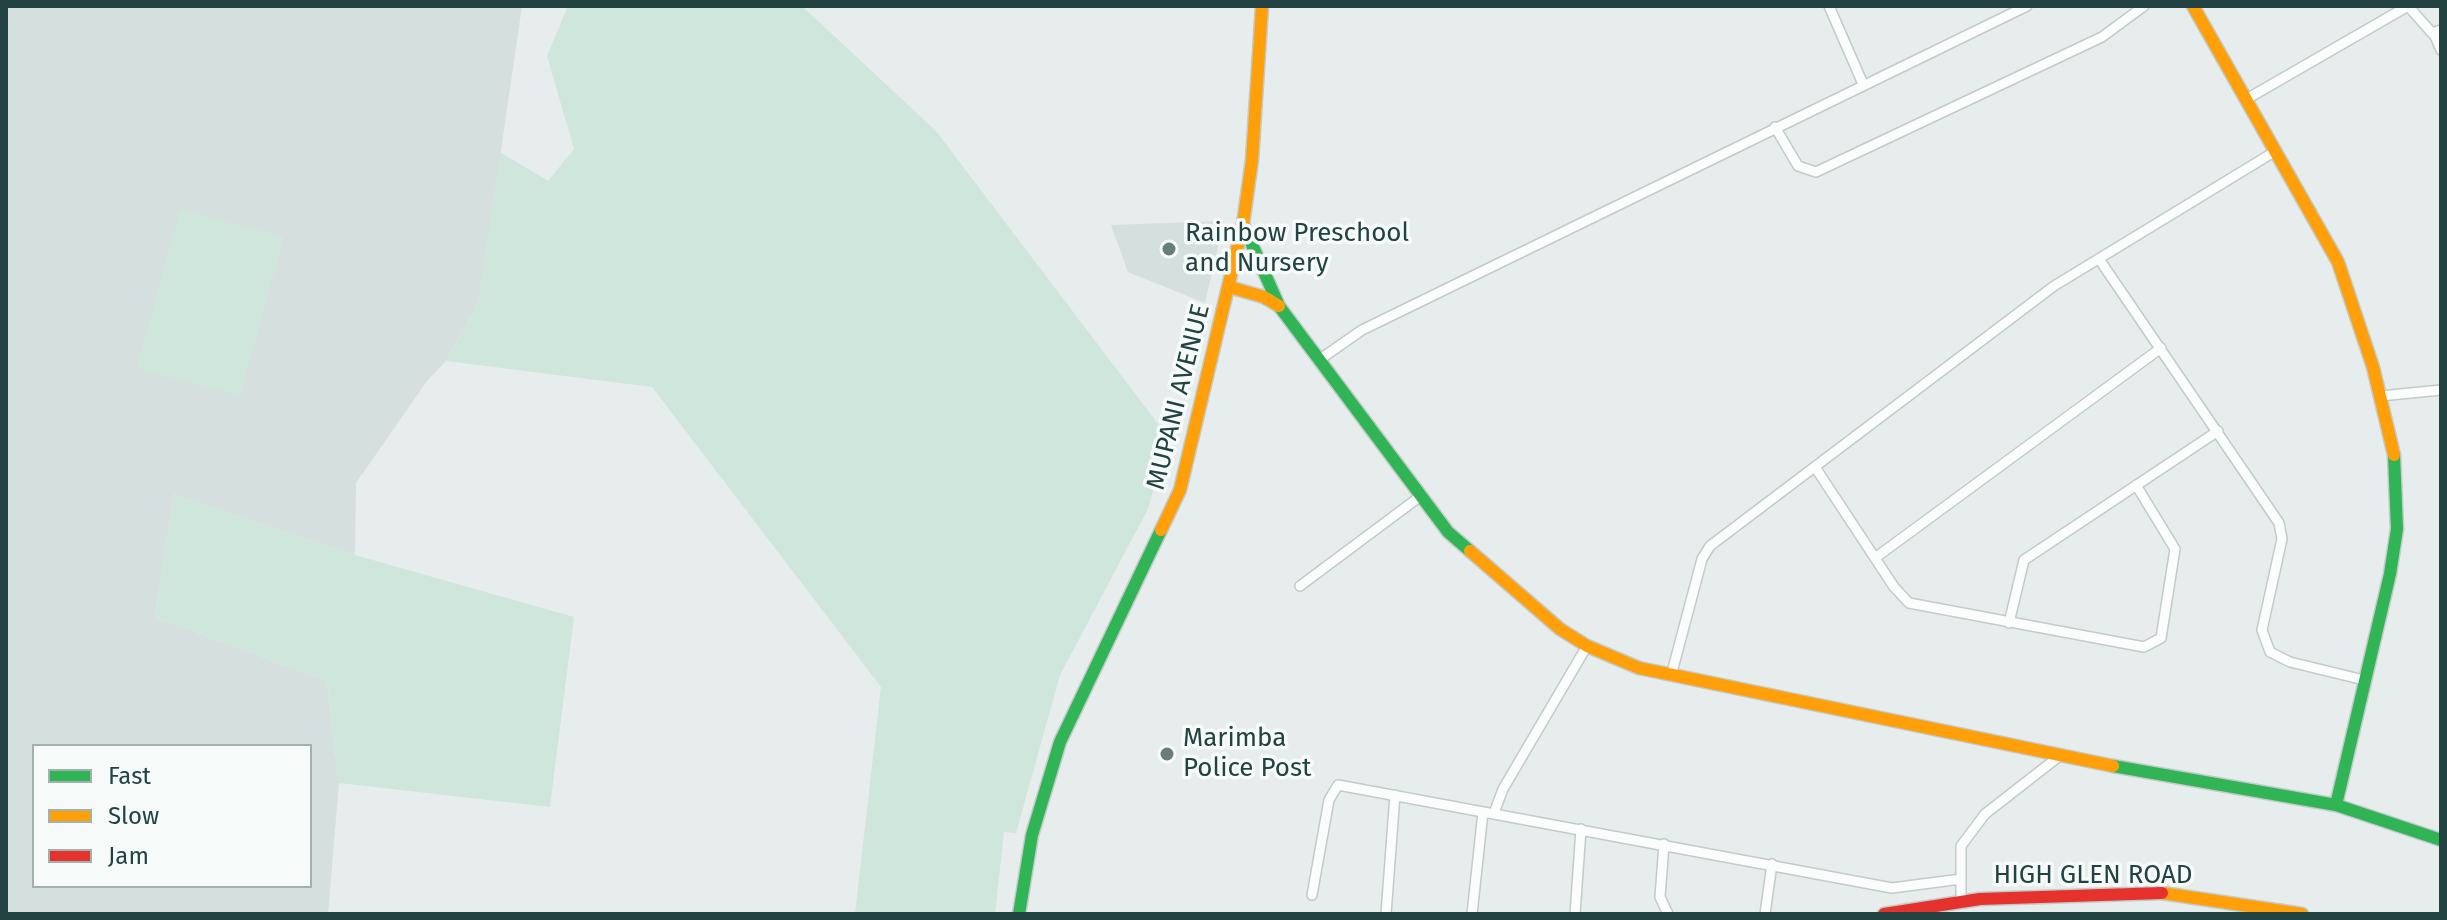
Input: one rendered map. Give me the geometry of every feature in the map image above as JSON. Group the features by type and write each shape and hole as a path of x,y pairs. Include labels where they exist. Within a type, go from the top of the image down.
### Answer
{"street":[{"name":"MUPANI AVENUE","path":"1019,914 1032,835 1060,742 1180,490 1243,224 1252,160 1262,6"},
{"path":"1829,6 1863,84"},
{"path":"1319,360 1362,330 2027,6"},
{"path":"1775,127 1798,166 1816,172 2102,37 2144,6"},
{"path":"2193,6 2338,262 2380,396 2395,461 2397,529 2336,805"},
{"path":"2245,100 2408,6 2438,32 2441,50"},
{"path":"1671,676 1705,553 2054,286 2274,152"},
{"path":"1243,224 1250,246 1279,306 1453,537 1560,629 1587,646 1639,668 1671,676 2184,780 2336,805 2441,840"},
{"path":"2099,259 2279,523 2282,539 2262,630 2270,652 2290,662 2364,680"},
{"path":"1229,287 1264,297 1279,306"},
{"path":"1875,558 2161,348"},
{"path":"2380,396 2441,390"},
{"path":"2009,623 2024,560 2218,431"},
{"path":"1815,467 1909,603 2138,647 2156,643 2161,638 2175,549 2136,485"},
{"path":"1300,586 1422,495"},
{"path":"1472,914 1488,812 1587,646"},
{"path":"1961,902 1961,846 1985,814 2062,754"},
{"path":"1312,895 1332,791 1338,785 1892,888 1961,879"},
{"path":"1386,914 1395,795"},
{"path":"1575,914 1581,829"},
{"path":"1664,844 1660,897 1668,914"},
{"path":"1765,914 1772,864"},
{"name":"HIGH GLEN ROAD","path":"1884,914 1961,902 2113,892 2170,893 2241,908 2302,914"}],"shaded area":[{"path":"6,6 522,6 479,301 446,361 427,381 356,483 355,555 174,494 155,617 327,681 339,783 328,914 6,914"},
{"name":"Rainbow Preschool and Nursery","path":"1224,221 1205,303 1128,272 1111,225"}],"green space":[{"path":"568,6 802,6 936,131 1168,437 1148,509 1060,675 1016,833 1004,832 995,914 855,914 881,687 652,387 446,361 479,301 500,152 548,181 574,149 547,56"},
{"path":"180,209 284,237 240,396 137,368"},
{"path":"174,494 355,555 574,617 550,807 339,783 327,681 155,617"}],"traffic: fast":[{"path":"1243,224 1279,306 1448,532 1470,551"},
{"path":"2336,805 2390,574 2397,529 2394,455"},
{"path":"1019,914 1032,835 1060,742 1161,530"},
{"path":"2113,766 2336,805 2441,840"}],"traffic: slow":[{"path":"1161,530 1180,490 1243,224 1252,160 1262,6"},
{"path":"2193,6 2338,262 2373,367 2394,455"},
{"path":"1229,287 1264,297 1279,306"},
{"path":"1470,551 1560,629 1587,646 1639,668 2113,766"},
{"path":"2162,893 2302,914"}],"traffic: jam":[{"path":"1884,914 1980,899 2162,893"}],"place":[{"name":"Rainbow Preschool and Nursery","path":"1169,249"},
{"name":"Marimba Police Post","path":"1167,754"}]}
